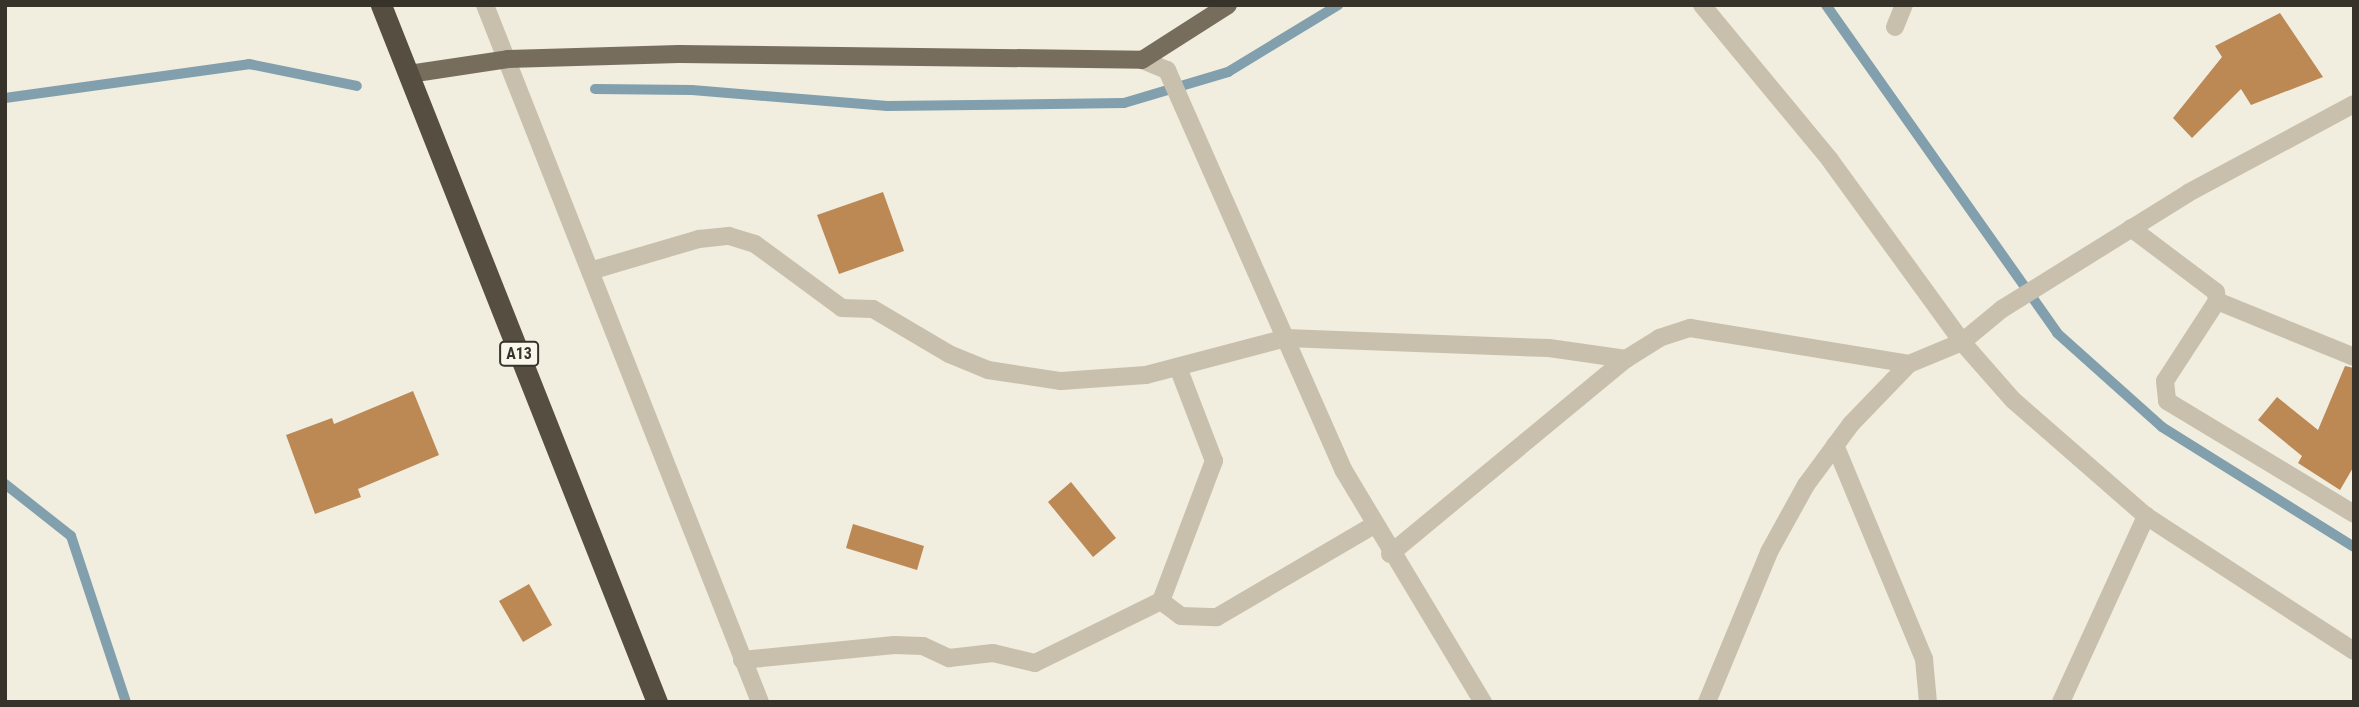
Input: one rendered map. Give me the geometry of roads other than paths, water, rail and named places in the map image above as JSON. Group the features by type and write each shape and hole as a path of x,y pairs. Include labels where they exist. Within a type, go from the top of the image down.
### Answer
{"highway":[{"name":"A13","path":"381,5 657,702"}],"main road":[{"path":"409,74 508,59 894,55 1142,60 1228,5"}],"street":[{"path":"485,5 760,702"},
{"path":"1702,5 1830,160 1962,342 2013,400 2146,516 2354,651"},
{"path":"1895,27 1904,5"},
{"path":"1142,60 1167,70 1286,338 1374,525 1483,702"},
{"path":"1707,702 1769,552 1835,445 1909,364 1962,342 2003,309 2132,228 2354,104"},
{"path":"2132,228 2216,292 2217,301 2165,381 2167,401 2354,514"},
{"path":"590,271 699,239 729,236 755,244 842,308 873,309 949,354 988,370 1061,382 1178,367 1286,338 1549,348 1626,359"},
{"path":"2217,301 2354,357"},
{"path":"1390,554 1626,359 1659,338 1690,328 1909,364"},
{"path":"742,660 894,645 923,646 949,658 993,653 1035,663 1161,601 1214,461 1178,367"},
{"path":"1835,445 1924,659 1928,702"},
{"path":"2061,702 2146,516"},
{"path":"1161,601 1181,616 1217,617 1374,525"}],"waterway":[{"path":"595,89 692,90 887,106 1124,103 1228,72 1338,5"},
{"path":"1826,5 2057,333 2162,427 2354,547"},
{"path":"5,98 249,64 357,86"},
{"path":"5,484 71,536 126,702"}]}
